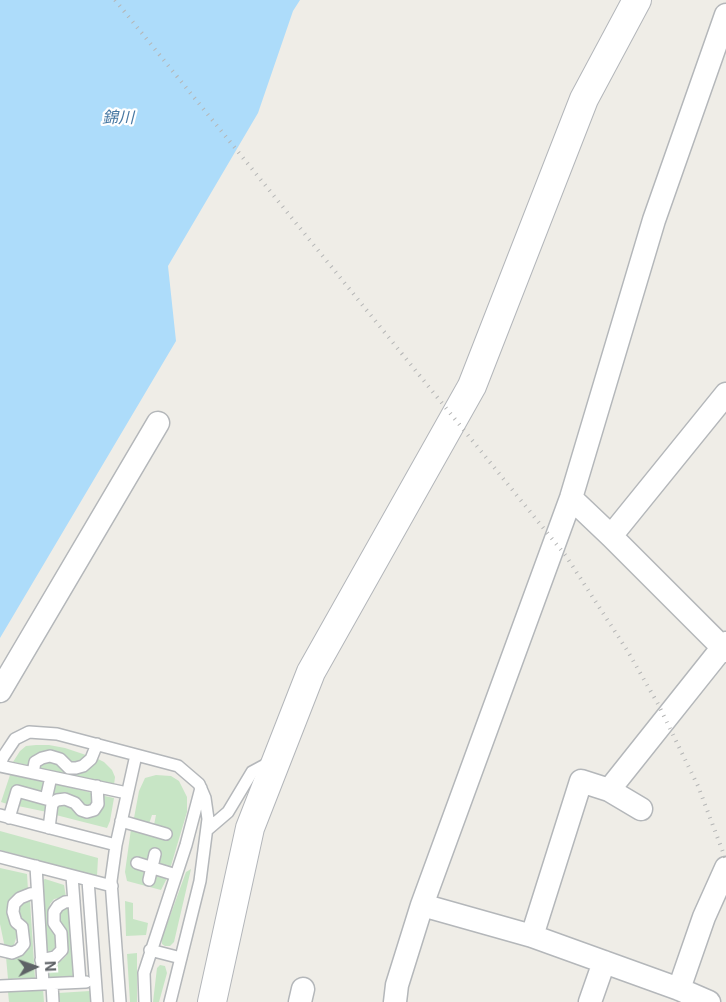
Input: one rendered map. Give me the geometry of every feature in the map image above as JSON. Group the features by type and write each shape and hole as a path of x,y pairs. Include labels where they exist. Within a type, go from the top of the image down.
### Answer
{"street":[{"path":"212,1002 250,828 311,672 472,386 584,99 637,0"},
{"path":"395,1002 398,985 422,905 571,498 654,220 725,17"},
{"path":"611,536 726,394"},
{"path":"0,691 158,423"},
{"path":"571,498 725,648 609,790"},
{"path":"532,936 581,780 609,790 641,809"},
{"path":"679,989 704,916 726,868"},
{"path":"422,905 532,936 679,989 709,1002"},
{"path":"590,1002 604,962"}],"lane":[{"path":"127,792 0,765 15,739 28,732 57,734 178,766 191,776 201,788 205,798 208,818 200,881 170,1002"},
{"path":"33,773 35,762 50,756 60,759 69,768 83,766 91,758 97,744"},
{"path":"120,1002 112,886 116,845 136,754"},
{"path":"207,830 228,812 252,772 265,765 275,765"},
{"path":"51,777 46,800 17,791 5,817 116,845"},
{"path":"49,828 52,804 57,800 65,799 75,803 81,810 87,812 94,810 98,804 98,786"},
{"path":"145,1002 144,973 150,950 186,845 201,788"},
{"path":"151,830 153,818"},
{"path":"121,822 166,834"},
{"path":"149,880 156,854"},
{"path":"0,858 112,886"},
{"path":"137,863 176,875"},
{"path":"36,866 41,960 53,1002"},
{"path":"72,876 80,982"},
{"path":"88,880 97,1002"},
{"path":"0,950 12,952 19,950 24,944 22,927 16,922 13,912 14,904 20,898 37,893"},
{"path":"41,960 55,957 62,950 61,933 54,923 54,912 58,906 65,902 74,901"},
{"path":"150,950 181,958"},
{"path":"0,986 96,981"}],"green space":[{"path":"36,745 65,748 89,756 75,766 60,755 32,766 13,762 20,751 26,746"},
{"path":"94,757 104,762 112,770 115,777 114,785 37,769 37,765 48,758 68,769"},
{"path":"10,775 47,782 43,796 16,788 10,805 1,802"},
{"path":"156,775 171,776 179,781 187,797 187,812 170,869 154,874 167,878 161,890 127,881 125,872 131,829 168,839 171,830 154,825 156,815 152,815 149,824 134,818 139,791 145,778"},
{"path":"58,784 96,794 96,800 89,810 65,797 47,812 18,806 20,797 46,803 52,787"},
{"path":"100,795 114,798 107,828 52,814 54,806 63,802 88,814"},
{"path":"0,831 98,858 97,876 0,850"},
{"path":"0,868 27,874 28,890 18,892 13,896 9,905 9,919 18,932 14,945 10,948 5,948 0,924"},
{"path":"191,869 174,942 170,946 165,946 162,944 162,938 186,872"},
{"path":"45,879 64,885 66,897 54,899 50,904 49,909 56,932 56,946 50,953 46,953 41,881"},
{"path":"30,901 35,978 8,979 6,957 29,941 28,927 19,911 20,904"},
{"path":"125,901 133,903 133,919 148,923 146,935 126,936"},
{"path":"64,908 69,908 73,976 48,978 47,965 62,960 67,955 67,947 59,924 60,912"},
{"path":"137,953 137,1002 130,1002 127,954"},
{"path":"160,965 165,966 167,973 159,1002 153,1002 157,968"},
{"path":"43,989 44,1002 9,1002 8,992"},
{"path":"90,991 91,1002 59,1002 58,993"}],"water":[{"name":"錦川","path":"0,0 300,0 293,11 258,113 168,266 176,341 0,638"}],"railway":[{"path":"115,0 566,556 627,650 658,704 698,786 726,860"}]}
